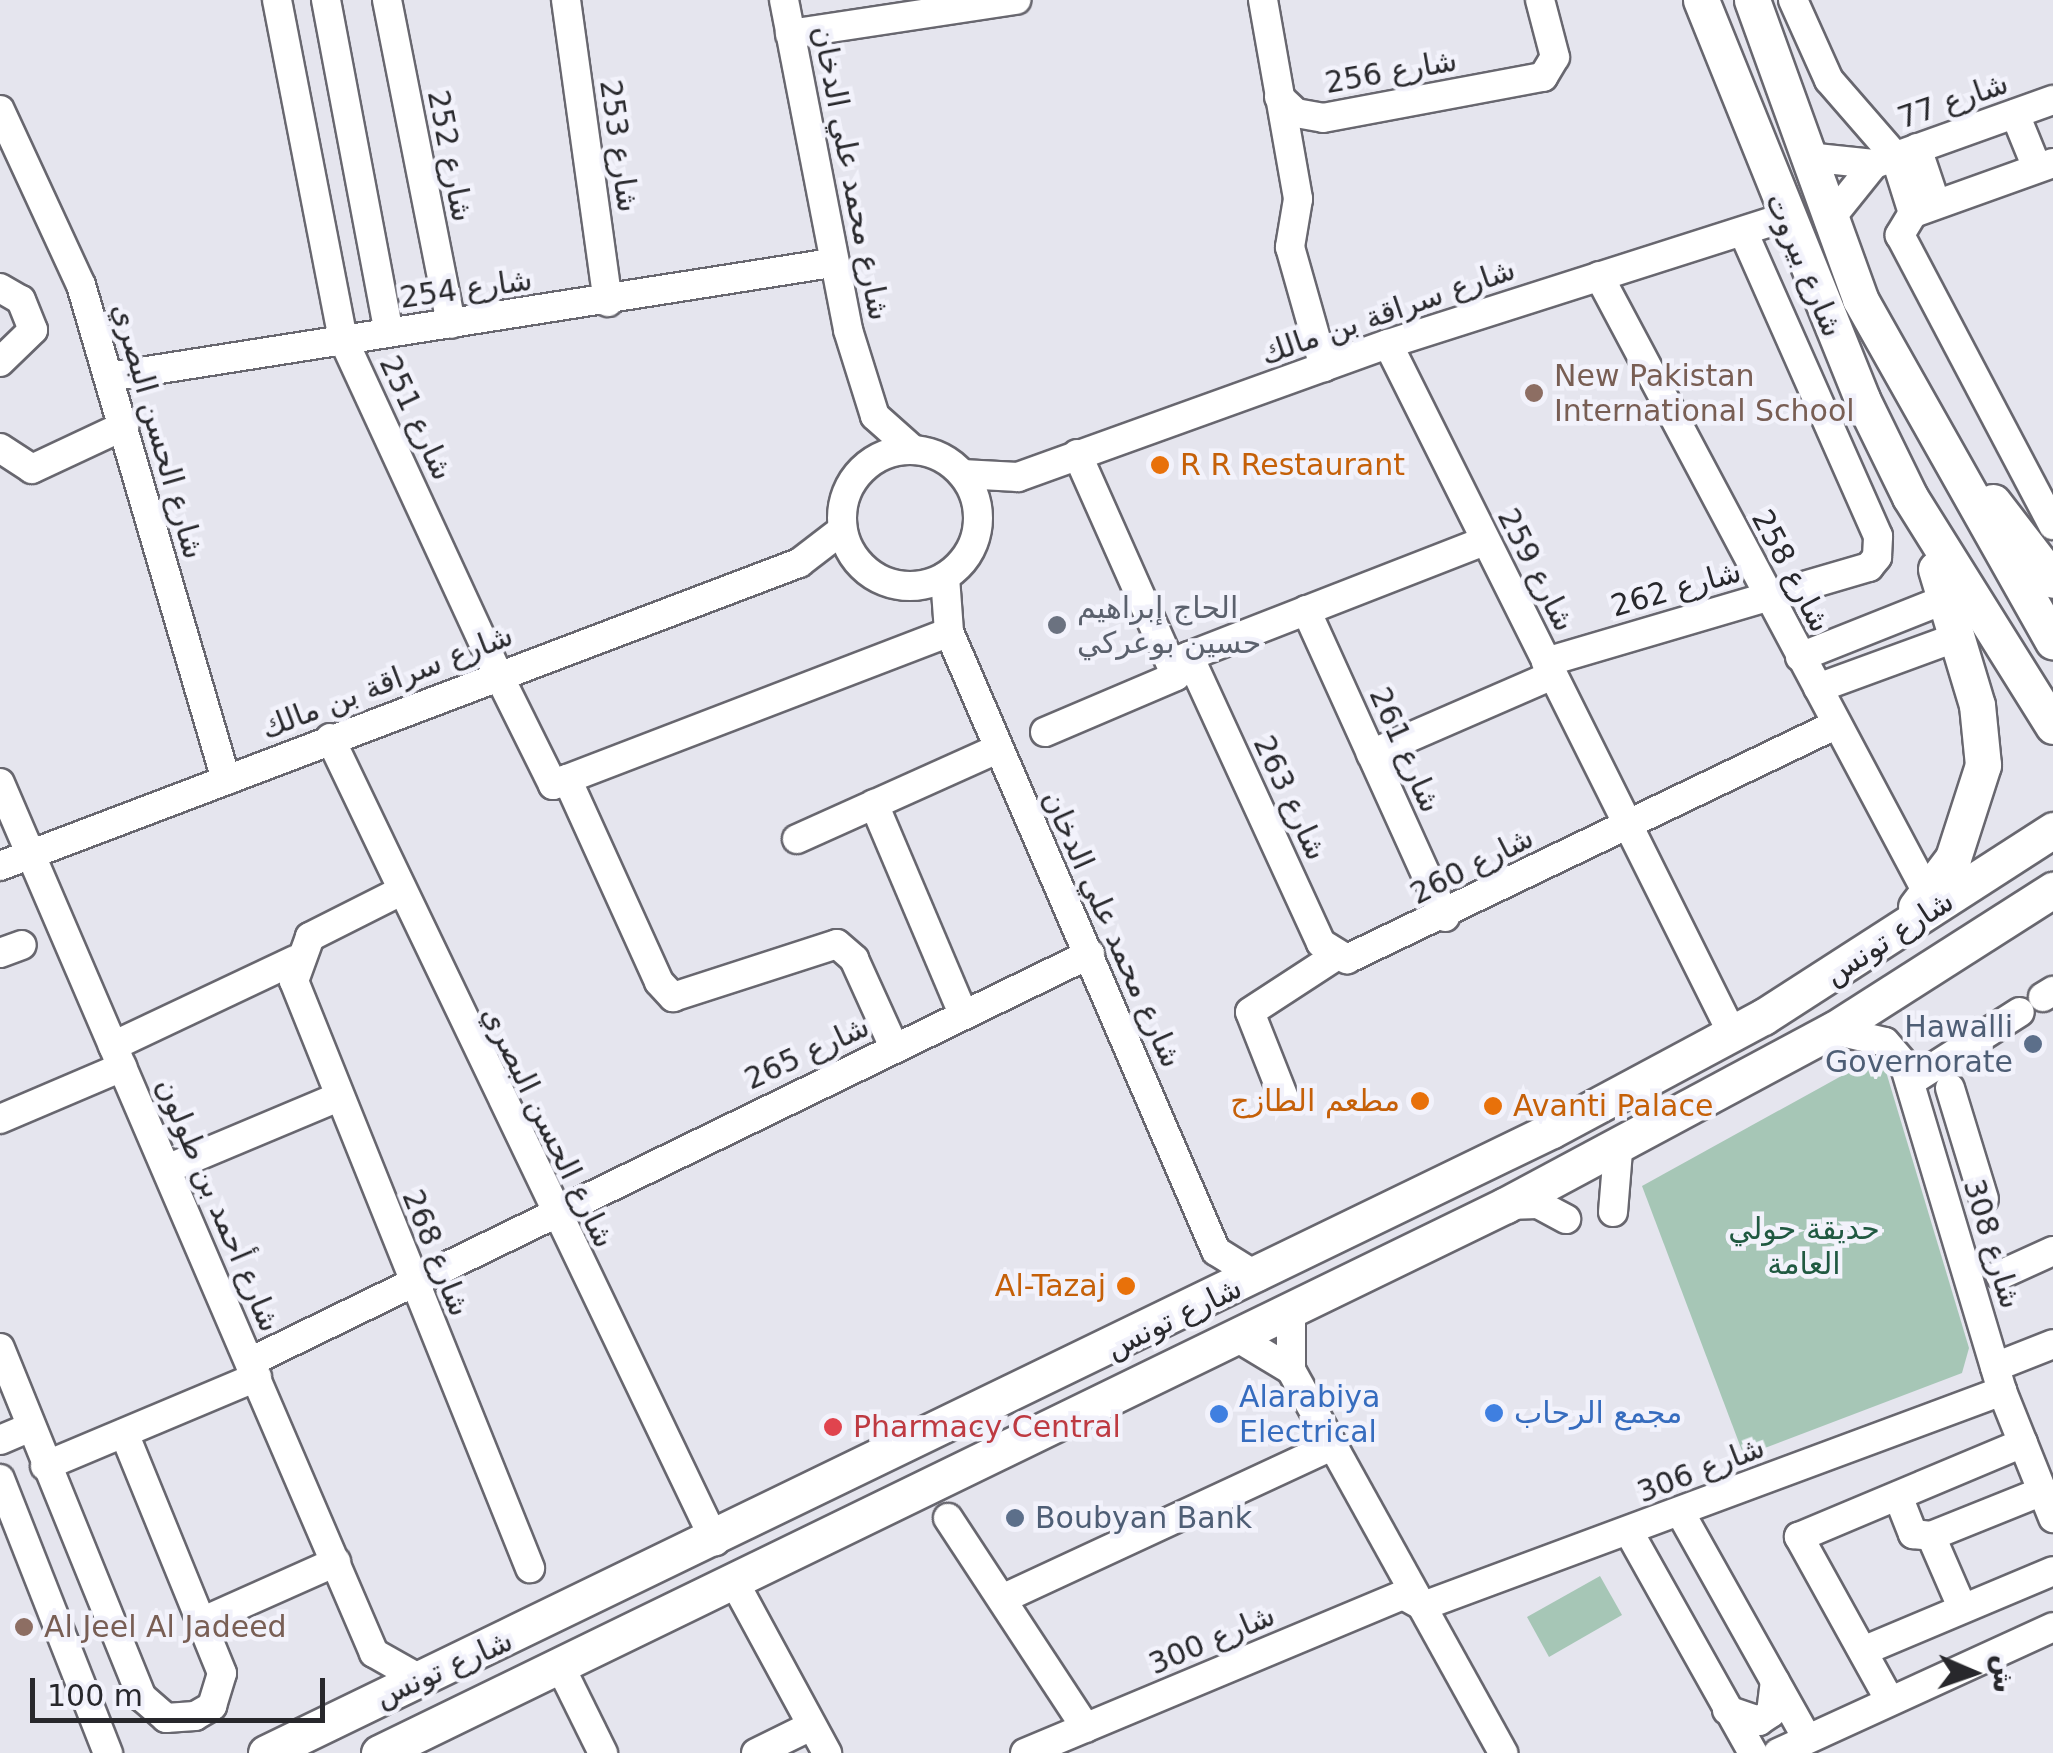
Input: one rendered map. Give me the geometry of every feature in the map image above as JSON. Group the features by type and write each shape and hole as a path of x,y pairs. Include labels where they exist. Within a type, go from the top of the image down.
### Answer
{"main road":[{"name":"شارع بيروت","path":"1700,0 1782,218 1910,497 2053,726"},
{"name":"شارع بيروت","path":"1752,0 1830,220 1888,351 2053,641"},
{"path":"1888,351 2053,580"},
{"path":"1839,971 1929,896 1971,816 1982,766 1960,636 1910,497"},
{"name":"شارع تونس","path":"266,1753 1258,1277 1733,1035 1839,971 2053,830"},
{"name":"شارع تونس","path":"390,1751 736,1586 1506,1205 1833,1030 2053,890"},
{"path":"849,1528 838,1508 920,1466 953,1425"},
{"path":"670,1617 690,1594 793,1536 783,1507"}],"street":[{"name":"شارع 251","path":"277,0 344,339 553,785 567,780"},
{"path":"326,0 389,332"},
{"name":"شارع 252","path":"387,0 450,324"},
{"name":"شارع 253","path":"566,0 608,302"},
{"name":"شارع محمد علي الدخان","path":"784,0 831,263 875,416 866,466"},
{"path":"790,34 1016,0"},
{"name":"شارع 256","path":"1262,0 1279,96 1296,113 1323,118 1543,77 1554,57 1540,0"},
{"path":"1793,0 1830,80 1895,156 1924,209"},
{"path":"1279,96 1298,199 1290,248 1324,367"},
{"name":"شارع 77","path":"1808,158 1895,156 2053,100"},
{"path":"2015,114 2045,165 1924,209 1901,228 1906,251 2053,526"},
{"name":"شارع الحسن البصري","path":"3,121 81,284 226,780"},
{"name":"شارع 77","path":"1830,220 1895,156"},
{"name":"شارع سراقة بن مالك","path":"962,474 1018,477 1388,344 1782,218"},
{"name":"شارع 262","path":"1371,754 1550,669 1767,596 1868,567 1880,548 1742,232"},
{"name":"شارع 254","path":"110,377 608,302 831,263"},
{"name":"شارع 258","path":"1599,276 1929,896"},
{"path":"0,288 21,300 33,330 0,362"},
{"name":"شارع 259","path":"1388,344 1628,824"},
{"path":"875,416 912,450 962,474 978,520 972,546 945,577 907,586 860,565 842,530 848,490 866,466 912,450"},
{"path":"0,448 32,469 124,426"},
{"name":"شارع 263","path":"1077,454 1321,944 1339,957"},
{"name":"شارع سراقة بن مالك","path":"978,520 1018,477"},
{"name":"شارع سراقة بن مالك","path":"0,866 799,563 842,530"},
{"path":"1045,732 1176,676 1180,660 1484,540"},
{"name":"شارع سراقة بن مالك","path":"799,563 860,565"},
{"name":"شارع محمد علي الدخان","path":"945,577 949,632 1216,1252 1214,1298"},
{"name":"شارع محمد علي الدخان","path":"907,586 949,632"},
{"path":"1800,656 1946,599"},
{"name":"شارع 261","path":"1306,610 1445,917"},
{"path":"894,1047 854,959 837,944 672,997 567,780 949,632"},
{"path":"1818,688 1960,636"},
{"name":"شارع 260","path":"1284,1098 1250,1012 1339,957 1445,917 1837,724"},
{"name":"شارع الحسن البصري","path":"330,738 399,892 714,1541"},
{"path":"798,839 997,748"},
{"name":"شارع أحمد بن طولون","path":"0,783 374,1653"},
{"path":"874,804 963,1014"},
{"path":"1628,824 1733,1035"},
{"path":"0,1119 295,960 310,937 399,892"},
{"name":"شارع 265","path":"45,1466 124,1433 253,1369 411,1279 1090,954"},
{"name":"شارع 268","path":"295,960 299,1000 530,1568"},
{"path":"1911,1085 2039,1000"},
{"path":"1833,1030 1885,1042 1911,1085 1952,1093 1982,1190 1943,1193"},
{"name":"شارع 308","path":"1911,1085 1998,1379 2048,1505"},
{"path":"167,1168 338,1097"},
{"path":"1613,1212 1618,1151 1636,1134"},
{"path":"1506,1205 1538,1204 1566,1218"},
{"path":"2000,1275 2053,1251"},
{"path":"1216,1252 1258,1277"},
{"path":"1291,1314 1291,1370 1503,1753"},
{"path":"1238,1338 1291,1370"},
{"name":"شارع 306","path":"1423,1606 1680,1512 1998,1379 2053,1344"},
{"path":"0,1348 142,1697 166,1718 212,1706 222,1686 201,1622 124,1433"},
{"path":"0,1440 30,1427"},
{"path":"1890,1701 1799,1537 2023,1443"},
{"path":"1002,1599 1332,1446"},
{"path":"0,1479 108,1753"},
{"path":"1898,1496 1914,1534 1931,1536 2048,1505"},
{"path":"1680,1512 1807,1738"},
{"path":"948,1518 1086,1728"},
{"path":"1629,1532 1753,1753"},
{"path":"1931,1536 1961,1605"},
{"path":"201,1622 336,1562"},
{"path":"1863,1651 1961,1605 2053,1571"},
{"path":"736,1586 827,1753"},
{"name":"شارع 300","path":"1025,1753 1403,1596 1423,1606"},
{"path":"1778,1753 2053,1627"},
{"path":"361,1707 374,1653 420,1679"},
{"path":"561,1668 603,1753"},
{"path":"1727,1710 1759,1720 1771,1713 1774,1681"},
{"path":"756,1753 811,1726"}],"green space":[{"name":"حديقة حولي العامة","path":"1874,1058 1884,1065 1969,1348 1962,1373 1744,1456 1642,1186"},
{"path":"1600,1576 1622,1615 1549,1657 1527,1617"}],"place":[{"name":"New Pakistan International School","path":"1534,393"},
{"name":"R R Restaurant","path":"1160,465"},
{"name":"الحاج إبراهيم حسين بوعركي","path":"1057,625"},
{"name":"Hawalli Governorate","path":"2033,1044"},
{"name":"مطعم الطازج","path":"1420,1101"},
{"name":"Avanti Palace","path":"1493,1106"},
{"name":"Al-Tazaj","path":"1126,1286"},
{"name":"مجمع الرحاب","path":"1494,1413"},
{"name":"Alarabiya Electrical","path":"1219,1414"},
{"name":"Pharmacy Central","path":"833,1427"},
{"name":"Boubyan Bank","path":"1015,1518"},
{"name":"Al Jeel Al Jadeed","path":"24,1627"}]}
